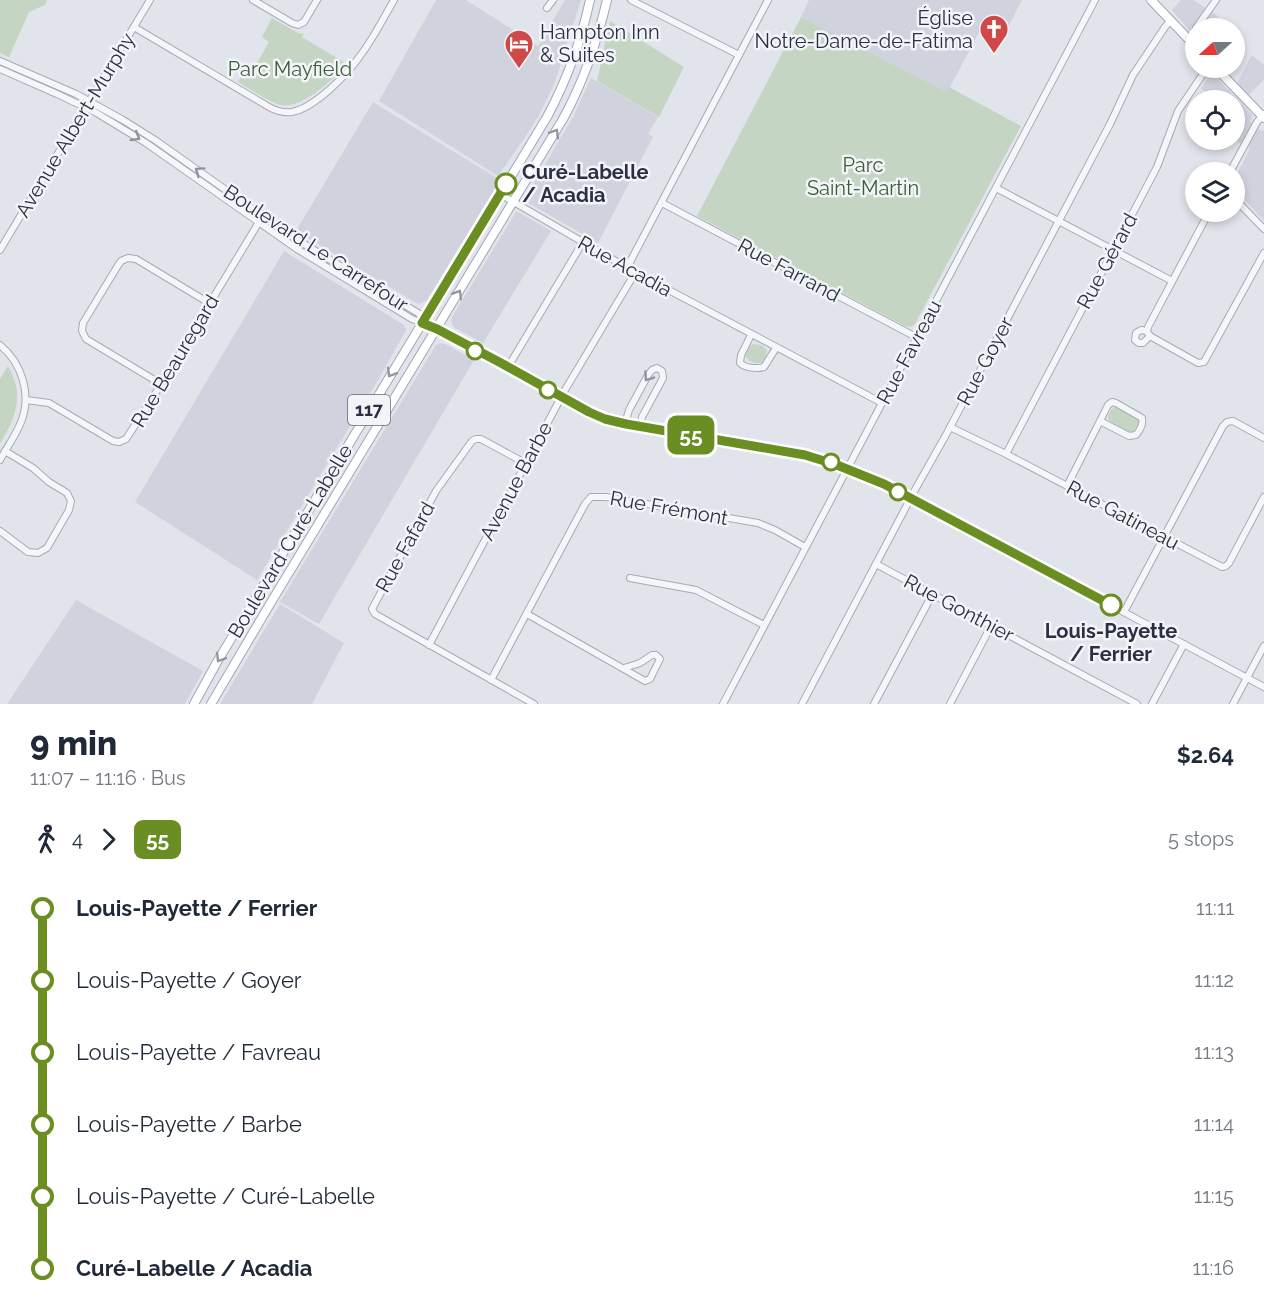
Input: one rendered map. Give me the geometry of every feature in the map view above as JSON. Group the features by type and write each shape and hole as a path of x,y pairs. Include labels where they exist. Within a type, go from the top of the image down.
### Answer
{"main road":[{"name":"Boulevard Curé-Labelle","path":"194,704 214,667 558,96 579,44 590,0"},
{"name":"Boulevard Curé-Labelle","path":"212,704 564,119 596,44 606,0"},
{"path":"1151,0 1185,36"},
{"path":"1226,78 1264,116"},
{"path":"317,497 324,516"}],"street":[{"name":"Avenue Albert-Murphy","path":"0,250 150,0"},
{"path":"253,0 298,26 304,22 317,0"},
{"path":"134,27 269,107 289,112 301,109 321,96 348,71 360,57 394,0"},
{"path":"547,8 553,0"},
{"path":"632,0 739,55"},
{"name":"Avenue Barbe","path":"429,645 525,463 632,278 630,262 768,0"},
{"name":"Rue Favreau","path":"723,704 1095,0"},
{"path":"1204,18 1216,0"},
{"name":"Rue Goyer","path":"802,704 1110,124 1133,75 1170,21"},
{"name":"Boulevard Le Carrefour","path":"0,61 155,140 291,236 410,309 423,321 601,418 783,450 847,468 884,484 1264,687"},
{"name":"Boulevard Le Carrefour","path":"0,69 88,104 297,249 412,319 423,321"},
{"name":"Rue Gérard","path":"1006,454 1157,167 1178,111 1200,78"},
{"path":"1235,162 1257,122 1264,116"},
{"path":"996,188 1172,281"},
{"name":"Rue Acadia","path":"500,194 631,270 882,403"},
{"name":"Rue Farrand","path":"662,203 916,337"},
{"path":"1245,209 1264,229"},
{"name":"Rue Beauregard","path":"26,400 48,402 111,440 119,442 125,440 262,216"},
{"path":"1204,222 1172,281 1148,334 1198,363 1204,362 1264,254"},
{"path":"507,367 583,242"},
{"path":"161,384 86,339 82,331 83,323 121,261 128,258 136,259 209,303"},
{"path":"751,335 741,355 742,365 763,368 776,348"},
{"path":"0,345 11,356 20,371 26,400 21,421 0,460"},
{"path":"626,424 630,410 648,375 657,368 662,371 663,378 642,417 640,426"},
{"path":"1067,486 1100,421 1109,404 1114,402 1140,415 1143,421 1137,434 1131,437 1100,421"},
{"path":"1124,612 1224,425 1233,421 1264,438"},
{"name":"Rue Gatineau","path":"950,427 1223,567 1229,563 1264,497"},
{"name":"Rue Fafard","path":"525,463 481,439 472,441 436,491 372,609 375,614 534,704"},
{"path":"0,531 28,552 40,553 49,545 71,503 67,493 5,451"},
{"name":"Rue Frémont","path":"491,680 591,496 758,523 806,547"},
{"name":"Rue Gonthier","path":"876,564 1137,704"},
{"path":"630,578 696,590 764,625"},
{"path":"874,704 932,595"},
{"path":"527,615 644,680 648,681 660,659 652,655 640,663 624,668"},
{"path":"950,704 991,626"},
{"path":"1152,704 1184,644"},
{"path":"1233,704 1264,646"}],"shaded area":[{"path":"436,0 466,0 538,46 565,0 581,0 554,85 539,115 498,176 379,101"},
{"path":"809,0 1022,0 1007,29 986,19 947,93 801,17"},
{"path":"1181,0 1193,0 1219,18 1185,18 1185,25 1172,10"},
{"path":"1252,55 1264,65 1264,79 1249,95 1237,83 1240,78 1245,78 1245,68"},
{"path":"591,78 658,117 648,134 653,137 598,243 525,201 573,117"},
{"path":"1207,78 1217,78 1228,90 1203,90 1201,89"},
{"path":"373,102 500,180 427,300 418,304 296,231"},
{"path":"1245,108 1253,116 1250,121 1261,131 1264,130 1264,221 1245,200 1245,162 1243,162 1250,148 1245,146"},
{"path":"516,212 551,231 483,343 455,328 452,324 452,317"},
{"path":"284,251 404,325 406,330 257,580 135,502"},
{"path":"440,343 474,360 319,624 280,602 436,345"},
{"path":"76,600 203,671 185,704 7,704"},
{"path":"280,604 344,643 312,704 220,704"}],"green space":[{"path":"0,0 47,0 45,5 29,12 9,57 0,53"},
{"name":"Parc Saint-Martin","path":"801,17 946,92 949,87 1021,126 915,324 911,327 905,326 697,216"},
{"name":"Parc Mayfield","path":"272,18 304,34 302,37 347,64 317,92 298,103 280,105 238,82 244,72 247,73 248,70 252,72 269,42 262,37"},
{"path":"610,21 684,67 659,117 597,81"},
{"path":"753,344 761,345 767,350 762,363 746,359"},
{"path":"8,366 16,387 16,406 0,444 0,379"},
{"path":"1115,407 1139,420 1133,432 1108,420 1110,412"}],"bus line":[{"name":"55","path":"506,184 422,323 601,418 783,450 847,468 884,484 1111,605"}],"place":[{"name":"Église Notre-Dame-de-Fatima","path":"994,54"},
{"name":"Hampton Inn & Suites","path":"519,70"},
{"name":"Curé-Labelle / Acadia","path":"506,184"},
{"name":"Louis-Payette / Ferrier","path":"1111,605"}]}
